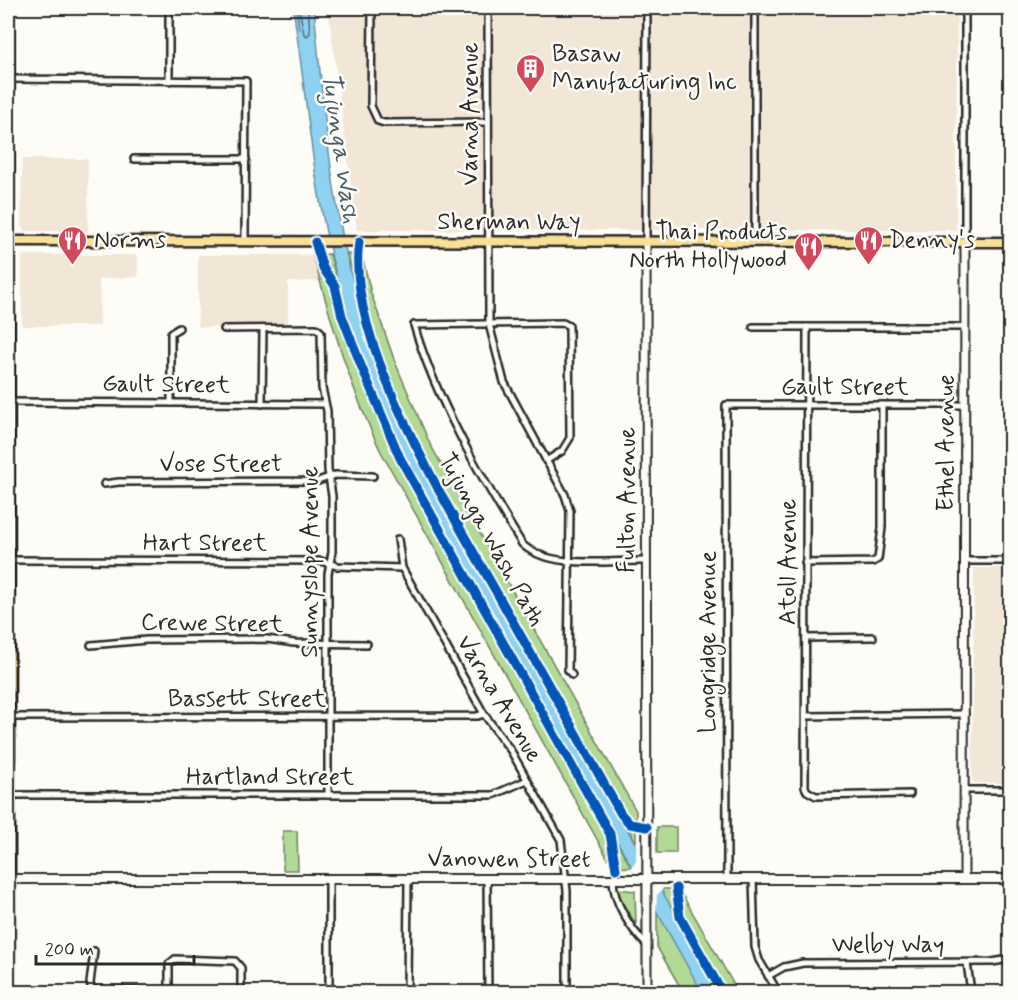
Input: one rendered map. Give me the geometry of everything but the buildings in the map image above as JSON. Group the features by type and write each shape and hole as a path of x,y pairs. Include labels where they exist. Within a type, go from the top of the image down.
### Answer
{"main road":[{"path":"9,8 10,993"},
{"name":"Sherman Way","path":"8,241 1011,242"},
{"name":"Vanowen Street","path":"9,879 1011,879"}],"street":[{"path":"169,8 169,81"},
{"path":"372,8 371,106 378,121 384,123 488,122"},
{"name":"Varna Avenue","path":"488,8 489,324 504,382 565,495 570,511 568,670 572,675"},
{"name":"Fulton Avenue","path":"647,8 647,993"},
{"path":"755,8 755,242"},
{"name":"Ethel Avenue","path":"964,879 965,8"},
{"path":"8,79 246,81 245,242"},
{"path":"134,159 246,159"},
{"path":"546,461 562,451 570,438 569,326 563,323 414,325 436,384 464,441 522,544 546,559 646,561"},
{"path":"753,327 965,327"},
{"name":"Atoll Avenue","path":"807,327 805,787 811,794 910,794"},
{"path":"171,403 172,330 179,328"},
{"path":"224,329 263,329 262,404"},
{"name":"Sunnyslope Avenue","path":"263,329 320,329 328,478 332,496 328,795"},
{"name":"Gault Street","path":"8,402 325,404"},
{"name":"Gault Street","path":"726,405 965,405"},
{"name":"Longridge Avenue","path":"726,405 727,878"},
{"path":"805,563 873,562 879,559 882,528 882,405"},
{"name":"Vose Street","path":"104,484 318,481 328,478 373,476"},
{"name":"Varna Avenue","path":"398,539 402,568 484,714 511,751 561,840 566,879 567,993"},
{"name":"Hart Street","path":"9,560 321,561 337,567 402,568"},
{"path":"966,561 1011,561"},
{"path":"806,638 873,637"},
{"name":"Crewe Street","path":"91,645 147,640 267,639 294,643 367,644"},
{"name":"Bassett Street","path":"10,717 329,717 477,716 484,714"},
{"path":"806,716 965,714"},
{"name":"Hartland Street","path":"10,795 493,795 527,780"},
{"path":"965,790 1011,790"},
{"path":"753,878 755,947 778,993"},
{"path":"329,879 330,993"},
{"path":"407,993 408,879"},
{"path":"487,879 488,993"},
{"path":"613,879 616,898 635,932 647,946"},
{"path":"94,951 90,983 92,990 169,992 171,960 227,959 240,964 241,993"},
{"name":"Welby Way","path":"768,976 784,967 803,963 967,963 1011,960"},
{"path":"967,963 971,993"}],"shaded area":[{"path":"328,8 957,8 956,230 357,230"},
{"path":"22,159 88,159 88,231 25,231 21,226"},
{"path":"24,255 138,255 138,277 99,279 100,326 22,326 22,257"},
{"path":"198,255 313,255 320,281 288,282 288,327 198,327"},
{"path":"974,568 1010,568 1010,783 974,783 972,780"}],"green space":[{"path":"330,254 338,286 369,377 393,436 421,494 631,867 613,868 380,450 359,402 342,354 313,255"},
{"path":"347,254 362,255 371,293 395,362 430,444 636,811 636,842 428,472 395,403"},
{"path":"657,827 676,827 676,853 657,853"},
{"path":"283,831 297,831 298,870 283,870"},
{"path":"617,889 635,891 636,924 619,898"},
{"path":"663,889 679,889 738,992 683,992 657,947 657,895"}],"water":[{"path":"293,8 296,8 299,30 297,8 314,8 338,213 356,294 382,372 416,449 455,524 719,992 702,992 426,501 372,383 340,291 325,228 314,165"}],"pier":[{"path":"636,842 663,889 657,895 656,914 631,867 636,861"}],"cycle path":[{"path":"315,242 323,268 335,286 342,316 400,458 610,834 616,869"},
{"name":"Tujunga Wash Path","path":"359,242 359,283 368,328 385,377 407,428 458,524 621,814 630,824 647,827"},
{"path":"10,879 10,992"},
{"path":"676,888 680,917 722,992"}],"place":[{"name":"Basaw Manufacturing Inc","path":"531,94"},
{"name":"Norms","path":"73,266"},
{"name":"Denny's","path":"868,266"},
{"name":"Thai Products North Hollywood","path":"808,272"}],"water label":[{"name":"Tujunga Wash","path":"340,148"}]}
